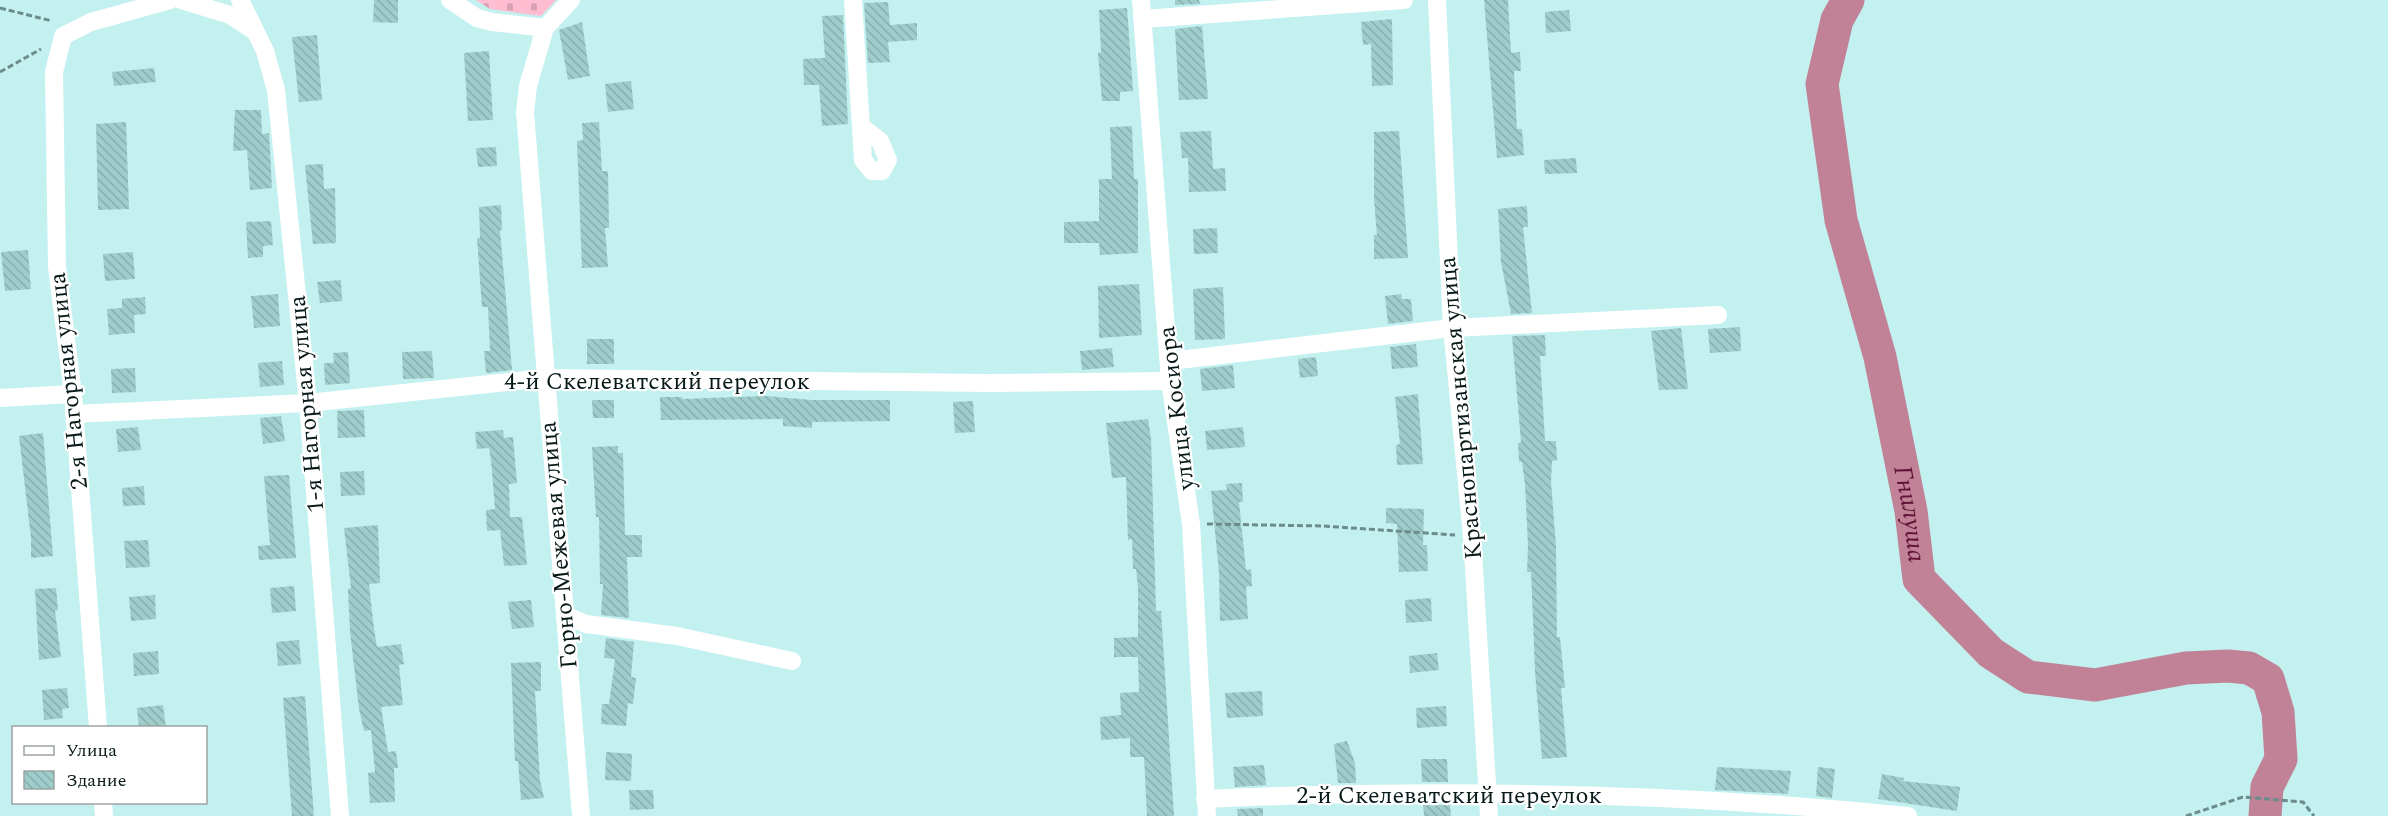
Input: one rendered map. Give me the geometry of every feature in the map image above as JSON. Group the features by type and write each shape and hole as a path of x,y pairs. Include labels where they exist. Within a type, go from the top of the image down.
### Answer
{"street":[{"path":"70,32 170,0"},
{"path":"181,0 230,15 253,30"},
{"name":"1-я Нагорная улица","path":"240,0 265,51 276,90 308,403 340,816"},
{"path":"450,0 477,18 545,28"},
{"name":"Горно-Межевая улица","path":"571,0 545,28 528,86 525,112 582,816"},
{"path":"853,0 862,136"},
{"name":"улица Косиора","path":"1141,0 1170,381 1191,524 1206,808"},
{"path":"1143,19 1404,0"},
{"name":"Краснопартизанская улица","path":"1437,0 1452,328 1472,536 1489,816"},
{"name":"2-я Нагорная улица","path":"70,32 54,72 57,267 73,394 98,726"},
{"path":"1170,361 1452,328 1718,315"},
{"name":"4-й Скелеватский переулок","path":"74,414 308,403 545,378 979,383 1170,381"},
{"path":"0,398 73,394"},
{"path":"565,615 586,624 677,636 792,662"},
{"name":"2-й Скелеватский переулок","path":"1206,808 1351,792 1489,791 1555,792 1809,812 1908,816"}],"path":[{"path":"0,8 70,32"},
{"path":"0,72 70,32"},
{"path":"1191,524 1323,526 1472,536"},
{"path":"2186,816 2243,797 2303,802 2314,816"}],"green space":[{"path":"476,0 556,0 541,16 490,9"}],"building":[{"path":"374,0 398,0 398,23 373,22"},
{"path":"1175,0 1199,0 1200,4 1175,5"},
{"path":"1484,0 1508,0 1511,53 1520,52 1521,71 1514,71 1517,129 1522,129 1524,155 1497,158"},
{"path":"888,2 890,25 917,23 917,40 888,42 890,62 868,63 864,3"},
{"path":"1127,8 1133,91 1120,92 1120,101 1102,101 1098,53 1101,52 1099,10"},
{"path":"1569,10 1571,31 1546,33 1545,12"},
{"path":"843,15 848,124 822,126 819,85 804,85 803,59 825,58 822,16"},
{"path":"1392,19 1393,85 1372,86 1371,44 1363,45 1361,22"},
{"path":"582,22 590,76 568,80 559,30"},
{"path":"1202,26 1208,99 1179,100 1175,29"},
{"path":"317,35 322,100 299,102 292,37"},
{"path":"489,51 493,120 468,121 464,53"},
{"path":"154,68 156,82 114,86 112,72"},
{"path":"631,81 634,109 608,112 605,84"},
{"path":"235,110 261,110 262,134 269,133 272,188 250,190 247,150 233,151"},
{"path":"126,122 129,209 98,210 96,124"},
{"path":"599,122 602,171 608,171 609,228 605,228 608,267 582,268 577,141 583,140 582,123"},
{"path":"1132,126 1134,179 1138,179 1138,253 1100,255 1099,243 1064,243 1064,222 1099,221 1099,179 1112,179 1110,127"},
{"path":"1211,131 1213,169 1225,168 1226,191 1189,192 1188,158 1182,158 1180,132"},
{"path":"1399,131 1408,258 1374,259 1374,235 1377,235 1374,200 1374,132"},
{"path":"496,147 497,166 478,167 476,148"},
{"path":"1576,158 1577,173 1545,174 1544,160"},
{"path":"323,164 324,189 335,188 336,243 313,244 305,165"},
{"path":"501,205 502,230 500,230 512,370 486,373 484,351 490,351 488,307 482,307 477,238 480,238 479,207"},
{"path":"1527,206 1528,227 1523,227 1532,313 1511,314 1501,262 1498,209"},
{"path":"271,221 273,245 263,246 263,257 248,258 246,222"},
{"path":"1217,228 1218,253 1194,254 1193,229"},
{"path":"28,250 31,289 5,291 1,252"},
{"path":"133,252 135,279 105,281 103,254"},
{"path":"341,280 342,301 320,303 317,282"},
{"path":"1139,284 1142,335 1099,338 1098,286"},
{"path":"1223,287 1225,339 1195,340 1193,289"},
{"path":"278,294 280,326 254,328 251,296"},
{"path":"1401,294 1402,299 1411,299 1413,321 1388,324 1385,296"},
{"path":"145,297 146,314 134,315 135,333 109,335 107,309 122,308 122,299"},
{"path":"1740,327 1741,351 1710,353 1708,329"},
{"path":"1681,328 1688,389 1659,390 1651,331"},
{"path":"1545,335 1546,356 1540,356 1545,441 1556,441 1557,460 1552,461 1551,482 1556,546 1557,637 1560,637 1565,688 1561,688 1567,757 1542,759 1535,671 1531,572 1527,572 1525,484 1522,462 1519,462 1518,443 1521,442 1512,336"},
{"path":"587,339 614,339 614,364 587,364"},
{"path":"1416,344 1418,367 1392,369 1390,347"},
{"path":"1112,348 1114,367 1082,370 1080,351"},
{"path":"432,351 434,378 403,379 402,352"},
{"path":"348,352 350,383 325,385 324,363 334,363 333,353"},
{"path":"1316,357 1318,376 1300,378 1298,359"},
{"path":"282,361 284,385 260,387 258,363"},
{"path":"1233,365 1235,388 1202,391 1200,369"},
{"path":"135,368 136,392 112,393 111,369"},
{"path":"1418,394 1423,464 1397,465 1396,445 1400,444 1395,397"},
{"path":"766,396 812,400 890,400 890,421 812,422 812,428 783,426 783,419 661,420 660,397 682,397 682,399"},
{"path":"592,400 614,400 614,418 593,418"},
{"path":"973,401 975,432 955,433 953,402"},
{"path":"364,410 365,437 338,438 337,411"},
{"path":"281,416 285,441 263,444 260,418"},
{"path":"1148,419 1151,438 1156,611 1161,611 1174,816 1147,816 1144,757 1130,757 1130,738 1101,740 1100,717 1121,715 1120,693 1139,692 1138,657 1114,657 1114,638 1138,637 1138,587 1136,569 1133,569 1132,539 1128,540 1126,477 1112,478 1106,423"},
{"path":"138,427 141,450 118,452 116,429"},
{"path":"1243,427 1245,447 1207,450 1205,431"},
{"path":"503,430 504,438 513,437 517,483 509,484 510,517 522,517 527,565 504,566 500,530 487,531 486,510 495,509 491,460 489,448 477,449 475,432"},
{"path":"43,433 53,556 31,558 31,538 19,436"},
{"path":"618,446 618,453 623,453 625,535 642,535 642,557 627,557 629,618 601,615 603,584 600,584 599,517 596,517 592,447"},
{"path":"364,471 365,495 341,496 340,472"},
{"path":"289,475 296,558 259,560 258,546 270,545 264,476"},
{"path":"1242,483 1243,502 1239,502 1246,570 1251,569 1252,586 1246,587 1248,619 1220,621 1219,572 1211,491 1227,490 1226,484"},
{"path":"144,486 145,505 123,506 122,488"},
{"path":"1386,508 1424,509 1423,545 1427,545 1428,571 1399,572 1397,524 1386,523"},
{"path":"378,525 380,583 369,584 374,629 377,647 401,644 404,664 399,665 403,705 381,707 388,752 396,751 398,768 394,768 395,802 370,803 368,773 375,772 371,730 364,731 359,709 350,632 348,589 351,588 344,528"},
{"path":"148,540 150,567 126,568 124,541"},
{"path":"294,586 296,611 272,613 270,588"},
{"path":"56,588 58,610 55,611 61,657 39,660 35,589"},
{"path":"155,595 156,619 131,621 129,597"},
{"path":"1431,598 1432,621 1406,623 1405,600"},
{"path":"531,600 534,627 512,629 508,602"},
{"path":"606,638 634,642 631,677 636,678 633,704 628,703 626,726 601,724 602,704 609,704 615,659 604,658"},
{"path":"299,640 301,664 278,666 276,642"},
{"path":"158,651 159,674 134,676 133,653"},
{"path":"1437,653 1439,670 1410,673 1409,656"},
{"path":"541,662 541,691 535,691 540,780 544,798 521,800 518,761 515,761 511,663"},
{"path":"67,688 69,708 62,709 63,718 44,720 42,690"},
{"path":"1262,691 1263,716 1227,718 1225,693"},
{"path":"305,696 314,816 292,816 283,698"},
{"path":"163,705 166,726 139,726 137,708"},
{"path":"1446,706 1447,726 1417,728 1416,708"},
{"path":"1347,741 1355,763 1356,783 1338,783 1334,744"},
{"path":"606,752 632,754 631,781 605,780"},
{"path":"1421,759 1447,759 1448,782 1422,782"},
{"path":"1264,765 1266,785 1235,787 1233,767"},
{"path":"1717,767 1791,771 1788,794 1715,790"},
{"path":"1818,767 1835,769 1832,798 1816,796"},
{"path":"1882,774 1904,778 1903,781 1960,787 1957,811 1878,799"},
{"path":"629,790 653,790 654,809 630,810"},
{"path":"1423,805 1450,805 1451,816 1424,816"},
{"path":"1263,808 1263,816 1238,816 1237,809"}],"waterway":[{"name":"Гнилуша","path":"1848,0 1837,20 1822,84 1841,220 1880,357 1911,511 1919,579 1991,653 2028,677 2095,685 2186,668 2228,666 2249,668 2268,679 2278,712 2281,759 2267,787 2265,816"}]}
